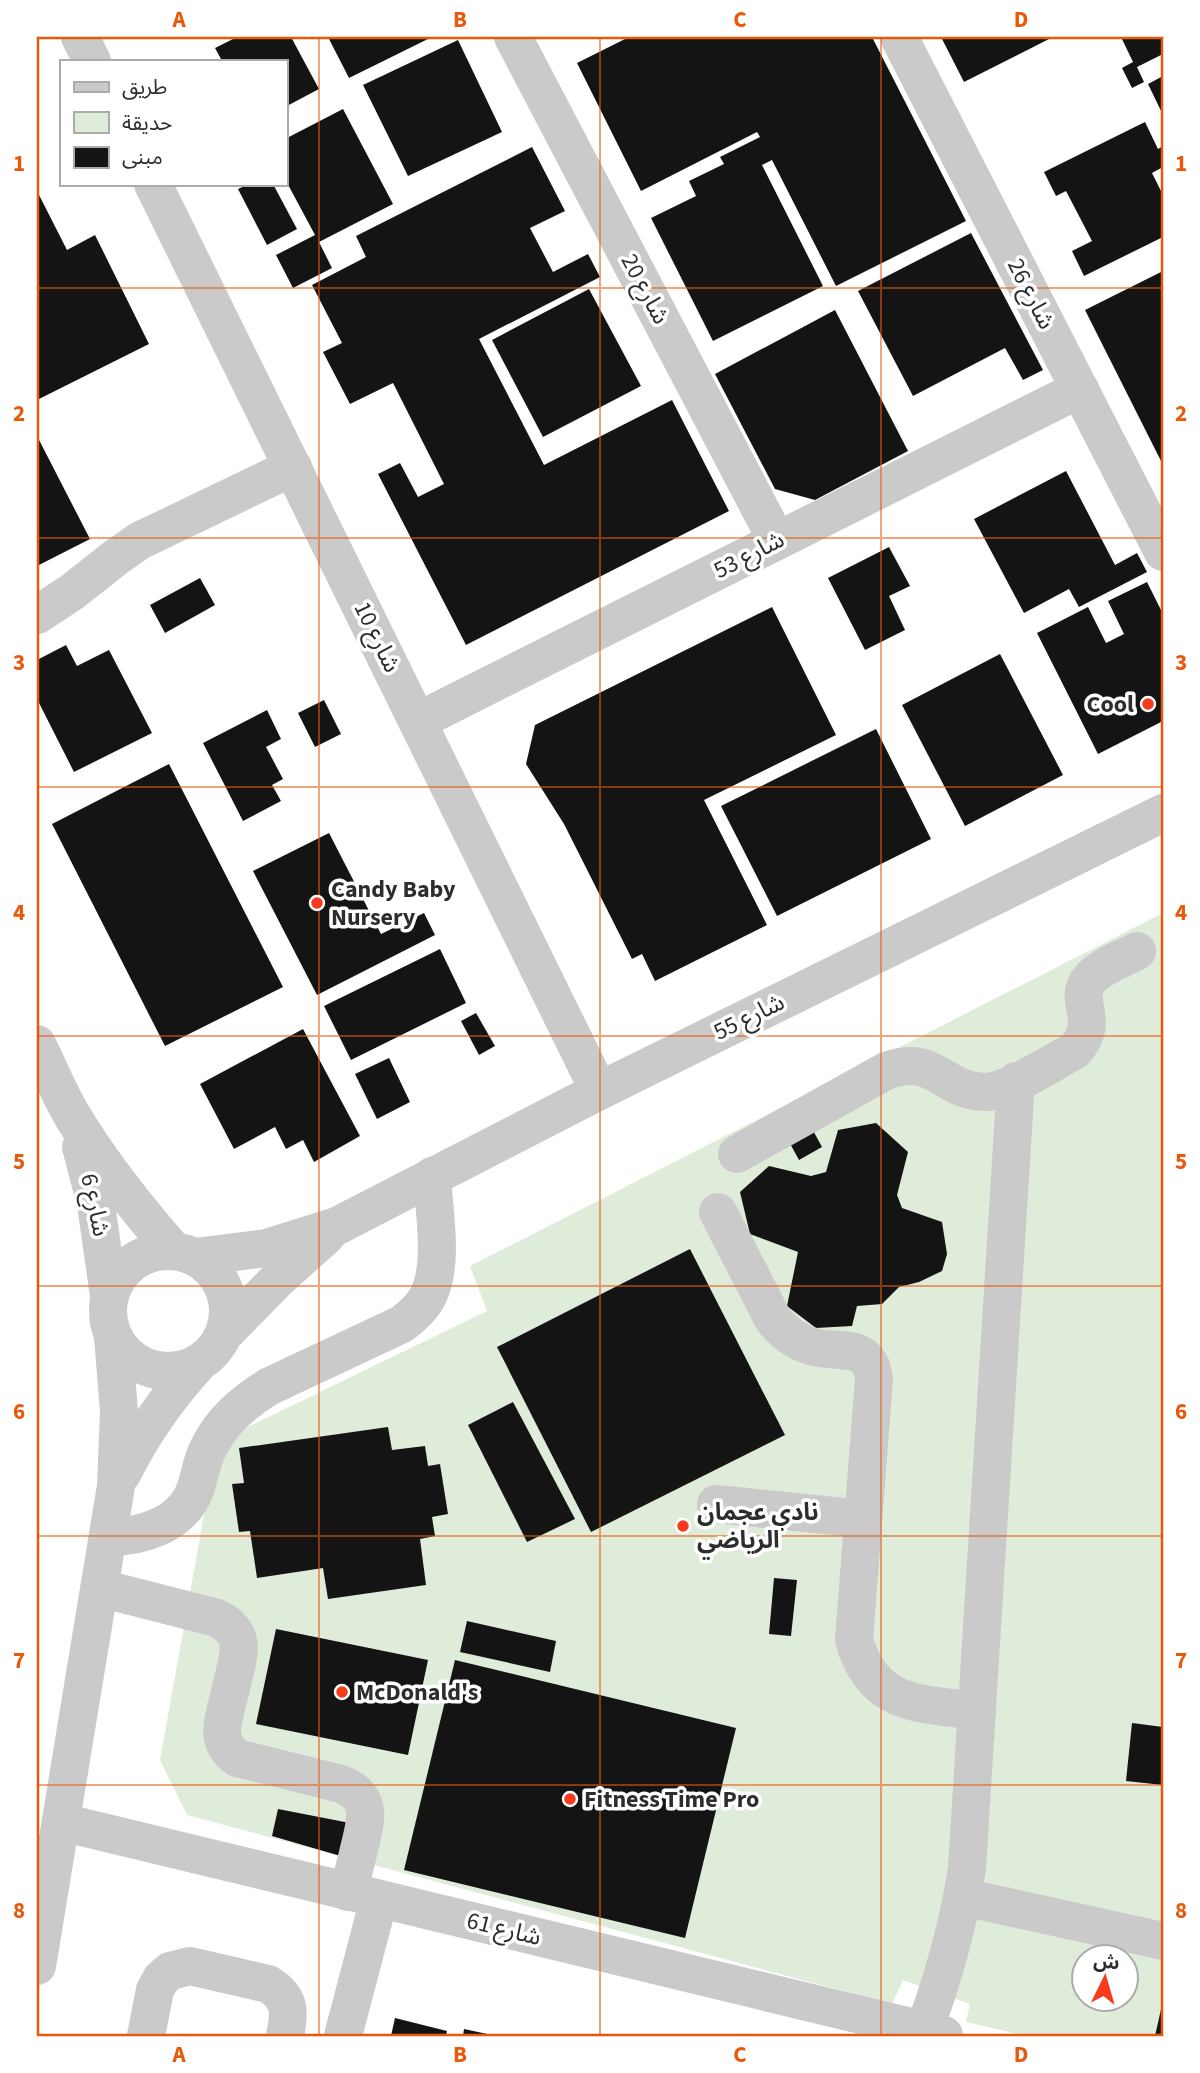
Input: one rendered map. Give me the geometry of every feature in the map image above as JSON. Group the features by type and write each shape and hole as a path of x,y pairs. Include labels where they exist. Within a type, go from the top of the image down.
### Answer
{"street":[{"path":"80,37 92,60"},
{"name":"شارع 26","path":"899,37 1163,552"},
{"name":"شارع 20","path":"521,39 777,541"},
{"name":"شارع 10","path":"154,186 599,1091"},
{"name":"شارع 53","path":"418,721 1080,389"},
{"path":"37,615 139,541 293,467"},
{"name":"شارع 55","path":"184,1254 267,1248 337,1226 599,1091 1163,813"},
{"path":"737,1154 900,1065 931,1069 958,1087 974,1091 989,1092 1004,1088 1074,1051 1081,1043 1088,1023 1083,1003 1087,981 1095,973 1138,951"},
{"name":"شارع 6","path":"37,1044 72,1115 120,1186 146,1219 184,1254"},
{"path":"933,2033 927,2022 951,1950 963,1897 970,1840 1016,1081"},
{"name":"شارع 6","path":"72,1115 96,1204 109,1296"},
{"path":"108,1537 144,1533 162,1526 176,1515 194,1493 208,1448 220,1428 250,1398 402,1324 416,1313 431,1290 437,1264 432,1177"},
{"path":"718,1212 773,1319 782,1330 792,1338 817,1348 859,1353 873,1368 854,1640 859,1658 867,1673 880,1686 906,1700 977,1711"},
{"name":"شارع 55","path":"225,1333 279,1278 337,1226"},
{"path":"37,1966 116,1486 119,1411 113,1337 107,1317 109,1296 118,1276 134,1261 153,1253 184,1254 209,1267 221,1281 229,1315 225,1333 218,1346 177,1387 144,1434 116,1486"},
{"path":"113,1337 124,1353 140,1365 158,1371 178,1371 197,1365"},
{"path":"716,1504 863,1519"},
{"path":"100,1588 228,1623 240,1644 221,1732 229,1751 237,1758 350,1787 363,1802 366,1822 363,1895 343,2036"},
{"name":"شارع 61","path":"61,1822 933,2033"},
{"path":"963,1897 1163,1941"},
{"path":"146,2036 155,1990 161,1979 170,1971 190,1966 268,1984 275,1989 286,2002 289,2014 285,2036"}],"green space":[{"name":"نادي عجمان الرياضي","path":"1163,913 1163,2036 1027,2036 966,2022 970,2004 903,1980 892,2004 187,1815 160,1760 217,1442 487,1311 470,1266"}],"building":[{"path":"237,37 291,37 319,89 287,106 287,60 221,60 215,48"},
{"path":"328,37 432,37 349,78"},
{"path":"629,37 872,37 966,221 836,286 772,160 762,165 823,286 713,341 651,218 696,196 689,181 724,164 720,157 760,137 757,132 641,191 577,63"},
{"path":"941,37 1053,37 964,82"},
{"path":"1121,37 1163,37 1163,54 1137,67 1144,82 1132,88 1122,68 1133,62"},
{"path":"458,40 502,132 408,176 363,85"},
{"path":"1163,76 1163,115 1148,84"},
{"path":"343,109 393,204 319,242 332,268 293,288 276,255 315,235 287,183 287,138"},
{"path":"1145,122 1158,149 1163,146 1163,167 1152,173 1163,195 1163,237 1084,276 1072,251 1092,241 1066,191 1056,196 1044,172"},
{"path":"532,147 565,211 530,228 553,272 588,254 600,277 479,339 544,465 672,400 729,511 466,645 378,474 400,463 418,497 444,484 393,383 350,404 323,352 342,343 312,285 366,257 356,236"},
{"path":"245,186 274,186 297,229 267,245 238,189"},
{"path":"37,191 67,250 95,235 149,344 37,400"},
{"path":"971,233 1043,370 1023,380 1005,348 913,396 858,291"},
{"path":"1163,271 1163,465 1085,310"},
{"path":"589,289 641,386 543,437 492,340"},
{"path":"835,310 908,451 815,500 775,489 715,374"},
{"path":"37,436 90,539 37,566"},
{"path":"1066,471 1115,565 1137,553 1147,572 1079,607 1069,589 1024,613 974,519"},
{"path":"889,547 910,586 889,596 905,630 865,650 828,578"},
{"path":"200,578 215,605 165,633 150,605"},
{"path":"1147,582 1163,614 1163,721 1098,754 1037,633 1088,607 1106,643 1124,634 1108,601"},
{"path":"772,607 836,735 704,800 767,925 655,981 642,954 632,959 564,824 526,764 535,725"},
{"path":"66,645 77,666 109,650 152,733 74,772 37,699 37,660"},
{"path":"1000,654 1063,775 965,826 902,705"},
{"path":"324,700 341,734 315,747 298,713"},
{"path":"267,710 281,739 266,747 283,779 272,785 281,801 243,821 203,743"},
{"path":"876,729 931,839 777,916 721,806"},
{"path":"169,764 283,987 165,1046 52,824"},
{"name":"Candy Baby Nursery","path":"329,833 381,934 424,913 435,935 317,995 253,871"},
{"path":"440,949 466,1003 351,1060 324,1006"},
{"path":"476,1013 495,1046 479,1055 461,1021"},
{"path":"303,1029 360,1136 314,1162 303,1140 286,1149 275,1127 234,1149 200,1084"},
{"path":"389,1058 410,1102 377,1119 355,1074"},
{"path":"876,1123 908,1152 897,1195 902,1208 942,1222 947,1254 942,1271 919,1282 899,1287 882,1304 857,1306 852,1326 816,1328 787,1306 798,1252 750,1234 740,1192 769,1166 811,1176 826,1172 838,1130"},
{"path":"810,1125 822,1147 799,1160 787,1138"},
{"path":"690,1249 785,1435 591,1532 497,1347"},
{"path":"513,1402 575,1519 527,1542 468,1425"},
{"path":"388,1427 392,1450 425,1446 428,1466 440,1464 448,1514 432,1517 435,1536 420,1539 426,1585 328,1599 323,1568 257,1578 250,1531 239,1532 232,1484 244,1483 239,1448"},
{"path":"774,1578 797,1580 791,1636 769,1634"},
{"path":"467,1621 556,1641 550,1672 460,1652"},
{"name":"McDonald's","path":"276,1629 428,1660 408,1755 256,1724"},
{"name":"Fitness Time Pro","path":"455,1660 736,1728 685,1938 404,1870"},
{"path":"1132,1723 1163,1727 1163,1785 1126,1781"},
{"path":"278,1809 350,1823 344,1857 272,1836"},
{"path":"1162,2005 1163,2036 1155,2036"},
{"path":"395,2018 447,2031 446,2036 391,2036"},
{"path":"464,2029 492,2035 492,2036 463,2036"}],"place":[{"name":"Cool","path":"1148,704"},
{"name":"Candy Baby Nursery","path":"317,903"},
{"name":"نادي عجمان الرياضي","path":"683,1526"},
{"name":"McDonald's","path":"342,1692"},
{"name":"Fitness Time Pro","path":"570,1799"}]}
